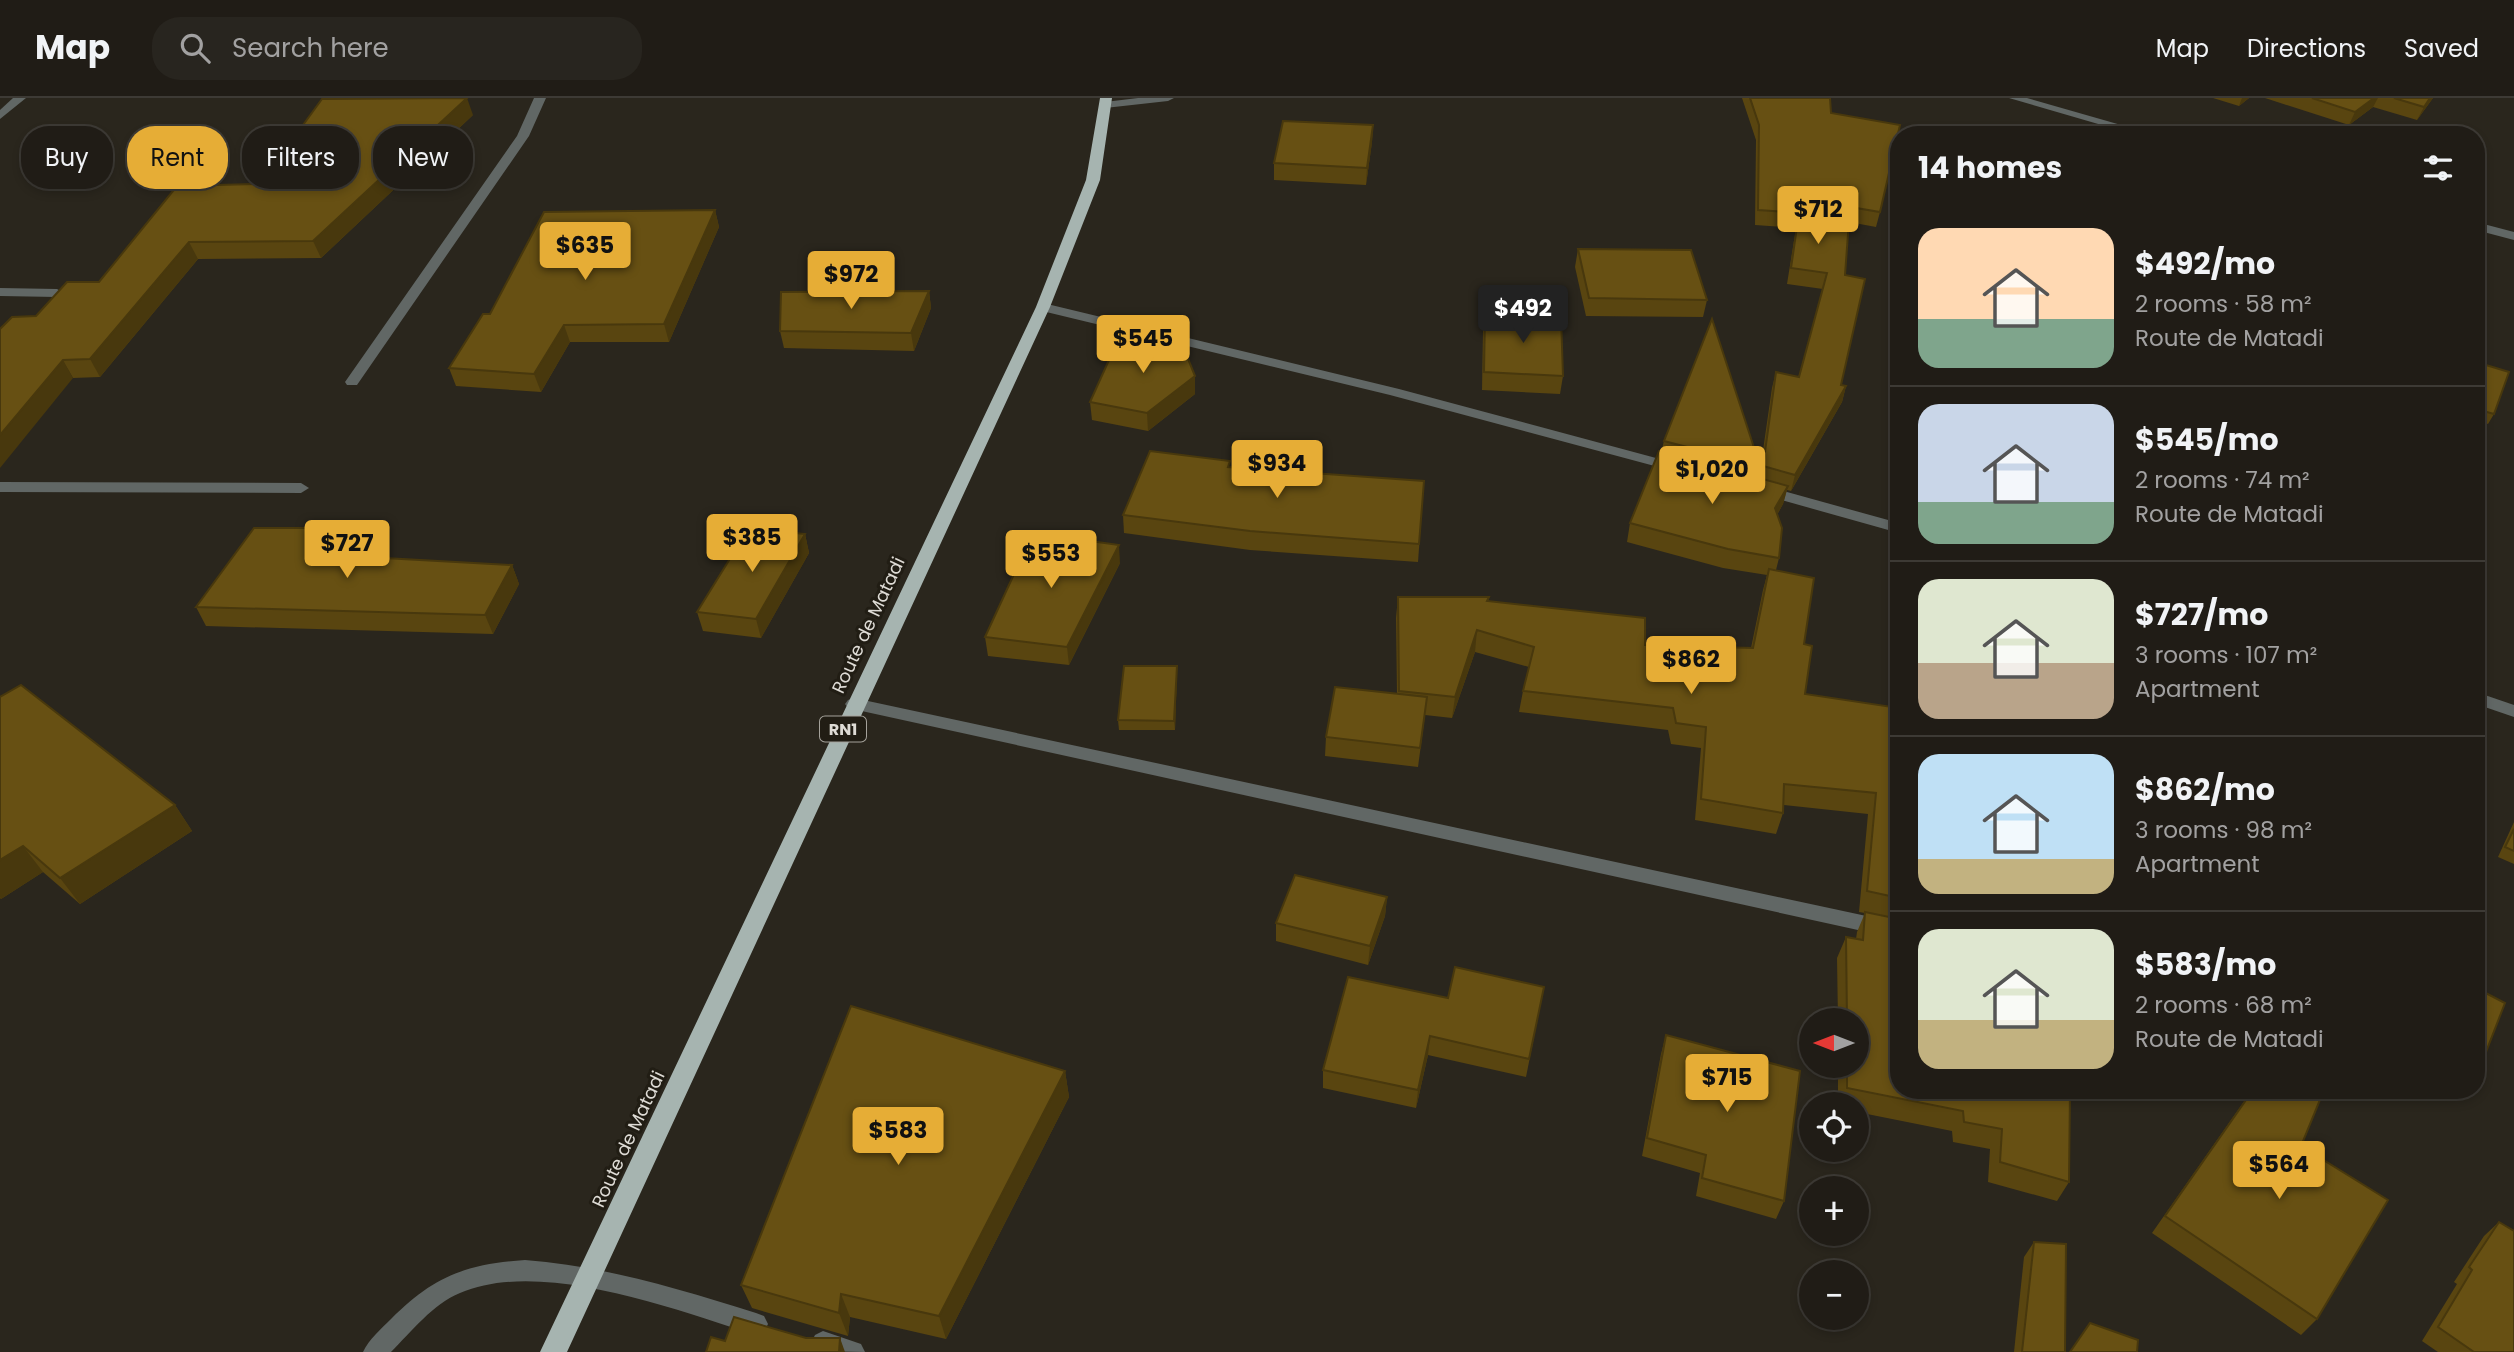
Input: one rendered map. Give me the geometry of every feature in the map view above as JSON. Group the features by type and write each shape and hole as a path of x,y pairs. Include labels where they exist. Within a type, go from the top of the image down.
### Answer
{"highway":[{"name":"Route de Matadi","path":"553,1352 1042,307 1093,180 1106,102"}],"street":[{"path":"0,116 20,98"},
{"path":"352,382 523,136 540,98"},
{"path":"1106,102 1168,98"},
{"path":"2015,98 2117,126"},
{"path":"2485,228 2514,236"},
{"path":"0,292 57,293"},
{"path":"1042,307 1394,392 1686,470"},
{"path":"0,487 301,488"},
{"path":"1753,488 1890,525"},
{"path":"2485,701 2514,711"},
{"path":"854,704 1890,929"},
{"path":"375,1352 408,1318 454,1283 495,1270 589,1275 774,1329"},
{"path":"801,1337 853,1352"}],"building":[{"path":"467,98 437,126 373,126 373,185 313,241 189,242 90,359 63,360 0,435 0,329 12,317 36,316 67,282 99,282 175,189 228,189 228,185 242,184 242,189 359,189 359,126 302,126 322,99"},
{"path":"1750,98 1830,98 1831,113 1900,125 1890,126 1890,168 1880,212 1850,207 1845,275 1865,279 1841,385 1846,386 1795,475 1763,466 1776,372 1799,377 1827,273 1791,268 1799,213 1758,210 1759,125"},
{"path":"2312,98 2374,98 2355,112"},
{"path":"2394,98 2430,98 2424,107"},
{"path":"1283,121 1373,125 1367,168 1274,163"},
{"path":"715,210 664,324 564,325 534,374 449,368 483,314 490,314 544,212"},
{"path":"1578,249 1691,250 1707,300 1589,298"},
{"path":"929,291 911,333 780,331 781,292"},
{"path":"1485,313 1561,317 1563,376 1484,372"},
{"path":"1712,319 1760,466 1664,441"},
{"path":"1118,340 1182,344 1195,376 1147,413 1090,402"},
{"path":"2485,365 2509,372 2494,414 2485,412"},
{"path":"1150,451 1230,461 1228,467 1424,481 1419,544 1250,531 1123,515"},
{"path":"1659,451 1788,486 1775,508 1782,528 1779,558 1728,549 1630,523"},
{"path":"254,528 329,528 313,554 512,565 485,615 196,607"},
{"path":"749,528 805,534 756,619 697,612"},
{"path":"1033,533 1119,545 1067,647 985,637"},
{"path":"1769,569 1814,578 1804,644 1812,646 1805,694 1890,707 1890,896 1867,891 1876,793 1784,784 1783,813 1701,799 1706,727 1676,723 1673,708 1523,691 1534,647 1477,630 1455,697 1399,691 1398,597 1489,597 1487,601 1645,618 1645,645 1753,648"},
{"path":"1124,666 1177,666 1174,721 1118,720"},
{"path":"21,685 175,805 60,878 23,846 0,860 0,697"},
{"path":"1335,687 1427,697 1420,748 1326,737"},
{"path":"2514,829 2514,851 2505,847"},
{"path":"1295,875 1387,897 1370,946 1276,923"},
{"path":"1865,912 1890,917 1890,1097 1847,1088 1847,1078 1869,1078 1869,1008 1847,1008 1846,937 1863,940"},
{"path":"1455,967 1544,987 1529,1059 1430,1036 1418,1090 1323,1070 1348,977 1448,998"},
{"path":"2485,993 2505,1003 2485,1054"},
{"path":"851,1006 1065,1071 939,1316 841,1294 839,1313 741,1285"},
{"path":"1666,1035 1799,1071 1784,1201 1702,1178 1706,1155 1647,1138"},
{"path":"1902,1099 2070,1099 2069,1182 2000,1162 2002,1129 1964,1122 1963,1111"},
{"path":"2247,1099 2320,1099 2301,1146 2388,1200 2317,1319 2165,1216"},
{"path":"2499,1222 2514,1231 2514,1352 2474,1352 2438,1327 2472,1270 2469,1267"},
{"path":"2034,1242 2066,1244 2065,1352 2022,1352"},
{"path":"734,1317 806,1338 840,1338 839,1352 706,1352 711,1337 725,1341"},
{"path":"2090,1323 2138,1340 2137,1352 2070,1352"}]}
